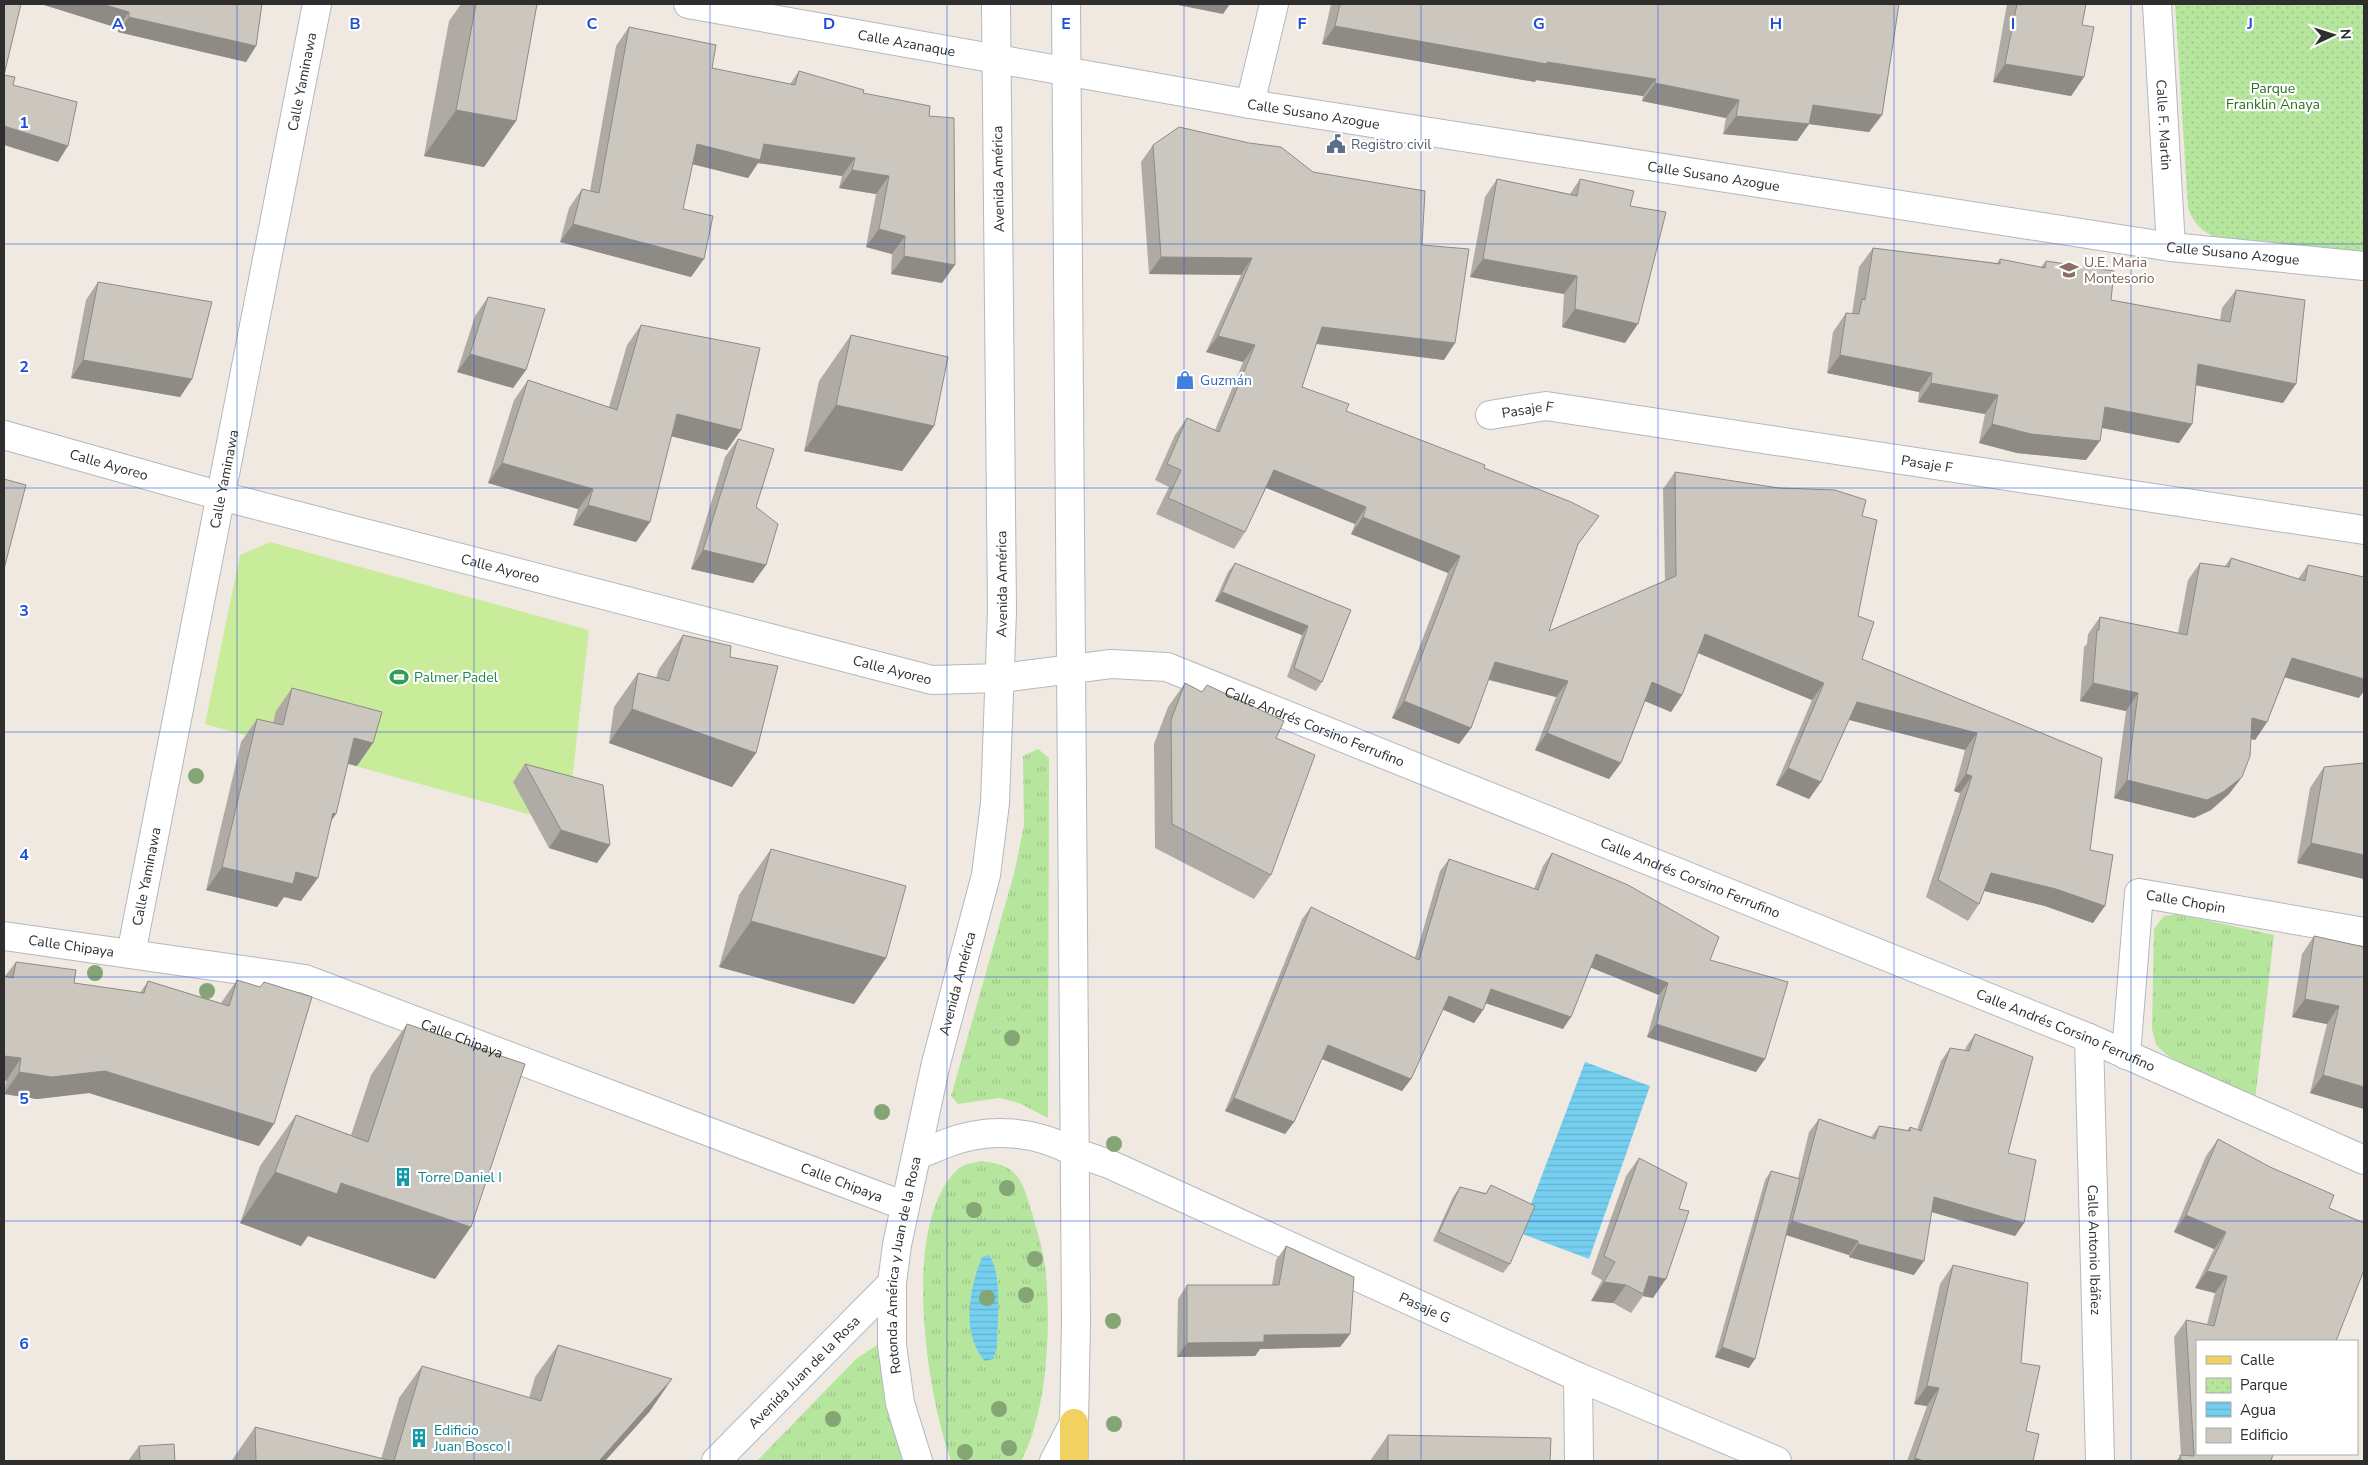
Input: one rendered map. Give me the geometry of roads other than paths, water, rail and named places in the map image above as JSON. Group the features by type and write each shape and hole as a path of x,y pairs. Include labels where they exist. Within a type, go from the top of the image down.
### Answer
{"main road":[{"path":"1074,1423 1074,1461"}],"street":[{"name":"Calle Yaminawa","path":"131,954 317,4"},
{"name":"Calle Azanaque","path":"688,4 1066,71"},
{"name":"Avenida América","path":"917,1155 936,1063 986,875 995,803 1001,678 996,4"},
{"path":"1054,1461 1074,1423 1076,1322 1073,670 1066,4"},
{"path":"1250,104 1274,4"},
{"name":"Calle F. Martin","path":"2157,4 2171,247"},
{"name":"Calle Susano Azogue","path":"1066,71 1250,104 2171,247 2364,266"},
{"name":"Pasaje F","path":"1490,415 1546,406 2364,530"},
{"name":"Calle Ayoreo","path":"4,435 221,496 932,680 1001,678"},
{"name":"Calle Andrés Corsino Ferrufino","path":"1001,678 1111,664 1167,667 2089,1038 2364,1160"},
{"name":"Calle Chopin","path":"2126,1055 2139,893 2364,932"},
{"name":"Calle Chipaya","path":"4,936 305,979 905,1206"},
{"name":"Calle Antonio Ibáñez","path":"2089,1038 2100,1461"},
{"name":"Rotonda América y Juan de la Rosa","path":"918,1461 900,1403 892,1345 892,1283 905,1206 917,1155 949,1142 991,1133 1036,1136 1057,1143 1074,1152"},
{"name":"Pasaje G","path":"1074,1152 1118,1168 1578,1377 1776,1461"},
{"name":"Avenida Juan de la Rosa","path":"716,1461 892,1283"},
{"path":"1578,1377 1579,1461"}],"water":[{"path":"1585,1062 1650,1086 1589,1259 1520,1233"},
{"path":"989,1255 993,1263 998,1286 997,1348 993,1359 985,1361 977,1350 972,1338 970,1310 974,1282 982,1257"}],"place":[{"name":"Registro civil","path":"1336,144"},
{"name":"U.E. Maria Montesorio","path":"2069,270"},
{"name":"Guzmán","path":"1185,380"},
{"name":"Palmer Padel","path":"399,677"},
{"name":"Torre Daniel I","path":"403,1177"},
{"name":"Edificio Juan Bosco I","path":"419,1438"}],"park label":[{"name":"Parque Franklin Anaya","path":"2273,96"}]}
